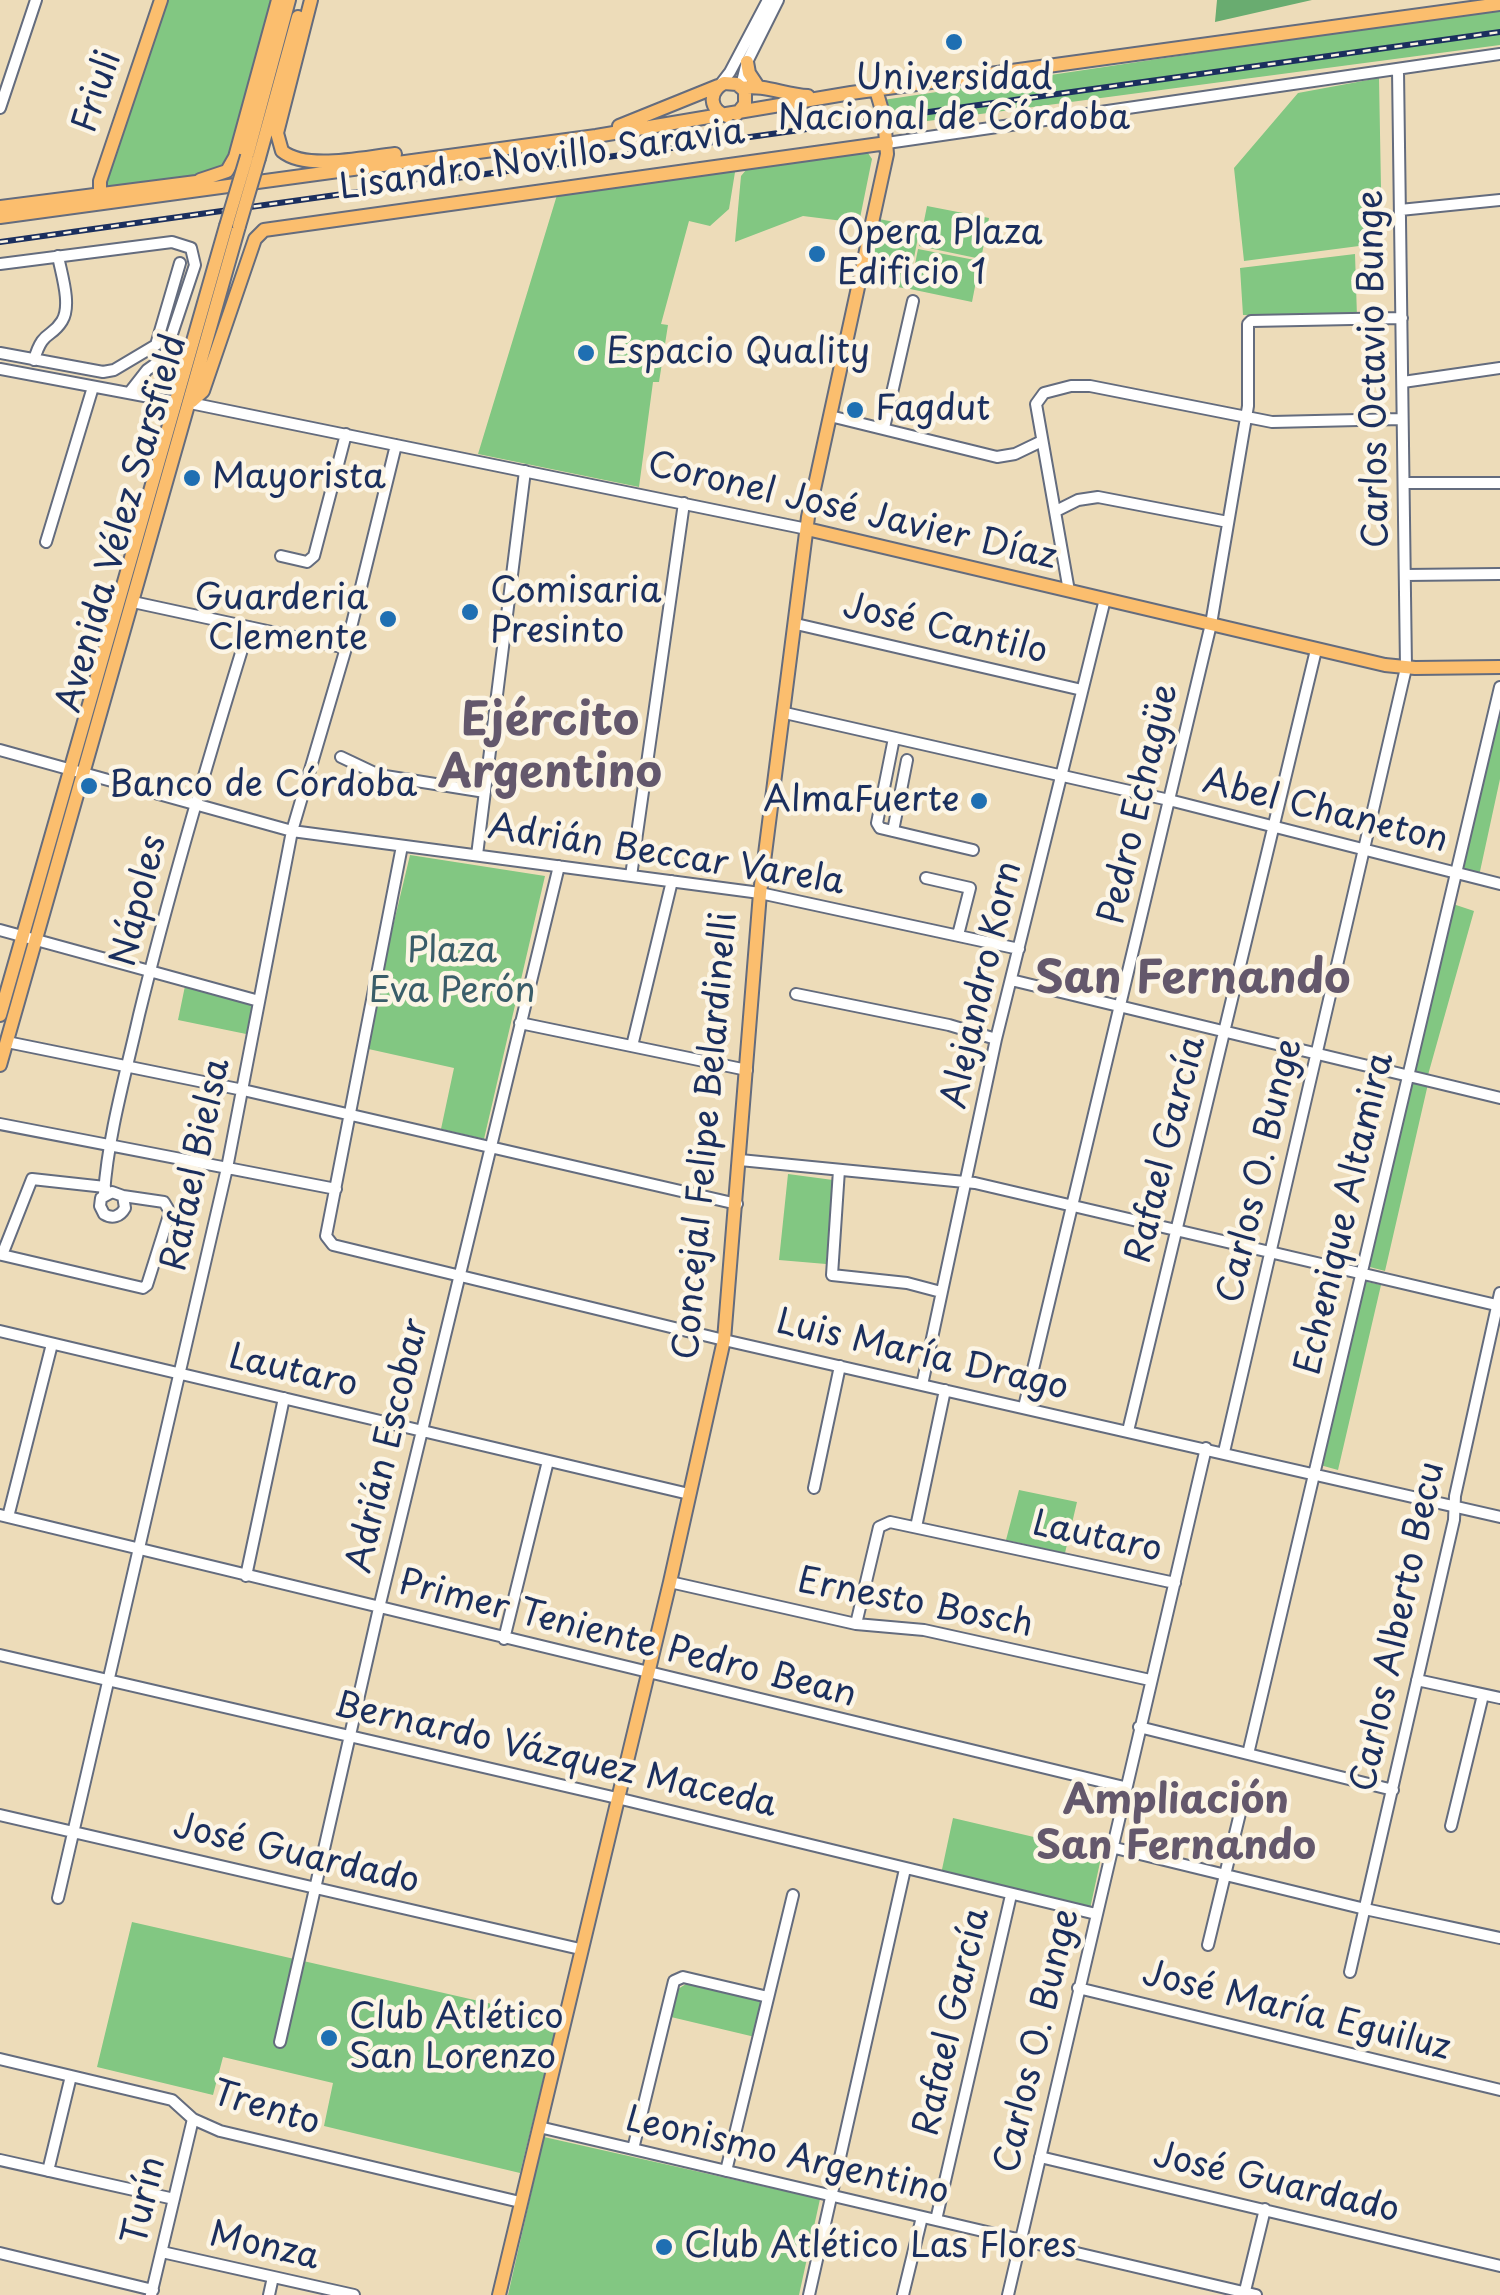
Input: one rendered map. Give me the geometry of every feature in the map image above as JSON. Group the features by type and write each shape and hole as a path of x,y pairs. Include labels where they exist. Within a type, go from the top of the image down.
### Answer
{"main road":[{"name":"Friuli","path":"101,199 100,182 161,0"},
{"path":"0,217 216,177 231,166 278,0"},
{"name":"Avenida Vélez Sarsfield","path":"253,157 289,0"},
{"name":"Avenida Vélez Sarsfield","path":"0,1065 30,939 77,772 253,157 303,0"},
{"path":"312,0 278,132 286,156 314,162 497,148"},
{"path":"747,62 749,74 768,90 798,96 850,93 1500,4"},
{"path":"596,136 719,85 758,85"},
{"path":"719,85 712,95 714,106 732,115"},
{"path":"732,115 746,104 741,87"},
{"name":"Concejal Felipe Belardinelli","path":"499,2295 724,1340 760,893 807,529 888,143 876,90"},
{"path":"0,207 232,185 596,136 850,93"},
{"name":"Lisandro Novillo Saravia","path":"183,402 204,391 255,239 264,230 888,143"},
{"path":"184,182 232,185"},
{"name":"Avenida Vélez Sarsfield","path":"77,772 133,602 183,402"},
{"name":"Coronel José Javier Díaz","path":"807,529 1406,668 1500,666"},
{"name":"Avenida Vélez Sarsfield","path":"0,1015 30,939"}],"street":[{"path":"0,108 36,0"},
{"path":"719,85 737,60 768,0"},
{"path":"741,87 747,62 778,0"},
{"path":"888,143 1500,54"},
{"name":"Carlos Octavio Bunge","path":"1398,70 1406,668"},
{"path":"1400,210 1500,200"},
{"path":"0,264 172,242 186,244 194,253 195,264 164,358 147,370 130,393"},
{"path":"34,360 40,341 60,324 64,314 58,256"},
{"path":"0,353 110,372 150,350 158,341 180,262"},
{"path":"884,428 913,301"},
{"name":"Pedro Echagüe","path":"1024,1408 1211,624 1246,419 1248,324 1402,318"},
{"path":"1403,382 1500,368"},
{"name":"Coronel José Javier Díaz","path":"0,369 346,434 807,529"},
{"path":"1068,591 1042,441 1037,399 1044,393 1080,385 1246,419 1286,423 1402,419"},
{"path":"46,542 93,386"},
{"path":"830,416 997,457 1015,454 1042,441"},
{"path":"282,556 307,562 314,556 346,434"},
{"name":"Rafael Bielsa","path":"58,1898 227,1168 292,831 346,648 396,445"},
{"path":"477,855 525,471"},
{"path":"1404,483 1500,483"},
{"path":"1056,511 1078,500 1098,497 1228,522"},
{"path":"631,876 684,503"},
{"path":"1405,575 1500,574"},
{"name":"Alejandro Korn","path":"922,1385 996,1039 1104,599"},
{"path":"133,602 346,648"},
{"name":"José Cantilo","path":"796,624 1082,690"},
{"name":"Nápoles","path":"104,1191 127,1066 193,804 249,627"},
{"name":"Rafael García","path":"1128,1431 1316,650"},
{"name":"Carlos O. Bunge","path":"1224,1452 1406,668"},
{"name":"Echenique Altamira","path":"1248,1754 1500,686"},
{"name":"Abel Chaneton","path":"785,713 1169,800 1500,884"},
{"path":"894,738 877,824 974,850"},
{"name":"Adrián Beccar Varela","path":"0,750 292,831 760,893 1019,948"},
{"path":"341,756 379,776 485,792"},
{"path":"893,831 907,760"},
{"path":"0,1124 336,1189 402,846"},
{"name":"Adrián Escobar","path":"280,2042 379,1608 559,866"},
{"path":"926,878 970,888 958,935"},
{"path":"632,1046 672,881"},
{"path":"0,930 259,1001"},
{"path":"1011,980 1500,1098"},
{"path":"796,994 948,1025 996,1039"},
{"path":"520,1023 747,1070"},
{"path":"7,1042 243,1090 737,1204"},
{"path":"740,1160 965,1182 1499,1301"},
{"path":"838,1170 832,1276 908,1284 941,1292"},
{"path":"32,1179 122,1196 164,1202 170,1212 143,1288 2,1254 32,1179"},
{"name":"Luis María Drago","path":"336,1189 326,1236 332,1245 724,1340 1500,1517"},
{"path":"104,1191 101,1210 112,1217 123,1212 122,1196"},
{"name":"Carlos Alberto Becu","path":"1350,1972 1499,1301"},
{"name":"Lautaro","path":"0,1332 689,1494"},
{"path":"4,1516 52,1344"},
{"path":"814,1488 840,1366"},
{"path":"916,1527 945,1390"},
{"path":"246,1576 284,1398"},
{"name":"Carlos O. Bunge","path":"1008,2295 1206,1448"},
{"path":"504,1639 548,1460"},
{"name":"Primer Teniente Pedro Bean","path":"4,1516 1124,1788"},
{"name":"Lautaro","path":"856,1624 879,1527 890,1522 1175,1583"},
{"name":"Ernesto Bosch","path":"670,1582 856,1624 924,1630 1150,1680"},
{"name":"Bernardo Vázquez Maceda","path":"0,1656 617,1798 1096,1914"},
{"path":"1417,1680 1500,1698"},
{"path":"1451,1826 1483,1695"},
{"path":"1139,1726 1393,1790"},
{"path":"1208,1945 1242,1804"},
{"name":"José Guardado","path":"0,1815 580,1949"},
{"path":"1111,1847 1500,1938"},
{"path":"809,2295 905,1870"},
{"name":"Rafael García","path":"936,2220 1011,1895"},
{"path":"726,2171 793,1896"},
{"path":"633,2149 677,1977 768,1997"},
{"name":"José María Eguiluz","path":"1078,1988 1500,2090"},
{"name":"Trento","path":"0,2059 172,2100 192,2118 220,2130 520,2202"},
{"path":"48,2171 71,2076"},
{"name":"Turín","path":"152,2292 192,2118"},
{"name":"Leonismo Argentino","path":"539,2127 1248,2294"},
{"name":"José Guardado","path":"1040,2157 1500,2266"},
{"path":"0,2160 174,2199"},
{"path":"1248,2294 1265,2209"},
{"path":"903,2295 922,2217"},
{"name":"Monza","path":"162,2252 354,2295"},
{"path":"0,2253 152,2292"},
{"path":"269,2295 273,2277"}],"green space":[{"path":"161,0 278,0 227,171 100,194"},
{"path":"1217,0 1312,0 1215,22"},
{"path":"1500,8 1500,45 890,126 883,100"},
{"path":"1379,78 1382,243 1244,261 1234,168 1298,93"},
{"path":"868,153 872,159 859,223 803,216 735,242 741,176 746,170"},
{"name":"Espacio Quality","path":"736,166 729,209 710,226 689,221 661,324 668,325 659,382 653,382 639,487 478,454 557,195"},
{"path":"927,206 989,218 981,259 919,246"},
{"path":"879,219 920,227 908,289 867,281"},
{"path":"918,249 980,261 972,302 910,289"},
{"path":"1355,254 1357,317 1243,315 1240,268"},
{"path":"1500,700 1500,779 1479,876 1460,869"},
{"name":"Plaza Eva Perón","path":"410,855 545,876 484,1139 441,1129 454,1068 364,1048"},
{"path":"1450,903 1474,911 1428,1075 1413,1072"},
{"path":"185,986 259,1001 251,1035 178,1020"},
{"path":"1409,1079 1428,1084 1385,1271 1366,1266"},
{"path":"788,1174 833,1180 826,1264 779,1260"},
{"path":"1363,1281 1381,1285 1338,1470 1320,1465"},
{"path":"1019,1490 1077,1502 1065,1553 1006,1540"},
{"path":"953,1818 1102,1853 1090,1909 941,1874"},
{"name":"Club Atlético San Lorenzo","path":"132,1922 558,2019 520,2173 324,2126 333,2083 223,2057 213,2095 97,2067"},
{"path":"686,1984 759,2000 762,2005 755,2037 671,2017 678,1989"},
{"name":"Club Atlético Las Flores","path":"544,2137 820,2199 799,2295 508,2295"}],"railway":[{"path":"0,242 1500,32"}],"place":[{"name":"Universidad Nacional de Córdoba","path":"954,42"},
{"name":"Opera Plaza Edificio 1","path":"817,254"},
{"name":"Espacio Quality","path":"586,353"},
{"name":"Fagdut","path":"855,410"},
{"name":"Mayorista","path":"192,478"},
{"name":"Comisaria Presinto","path":"470,612"},
{"name":"Guarderia Clemente","path":"388,619"},
{"name":"Banco de Córdoba","path":"89,786"},
{"name":"AlmaFuerte","path":"979,801"},
{"name":"Club Atlético San Lorenzo","path":"329,2038"},
{"name":"Club Atlético Las Flores","path":"664,2247"}],"district":[{"name":"Ejército Argentino","path":"550,749"},
{"name":"San Fernando","path":"1193,981"},
{"name":"Ampliación San Fernando","path":"1176,1825"}]}
